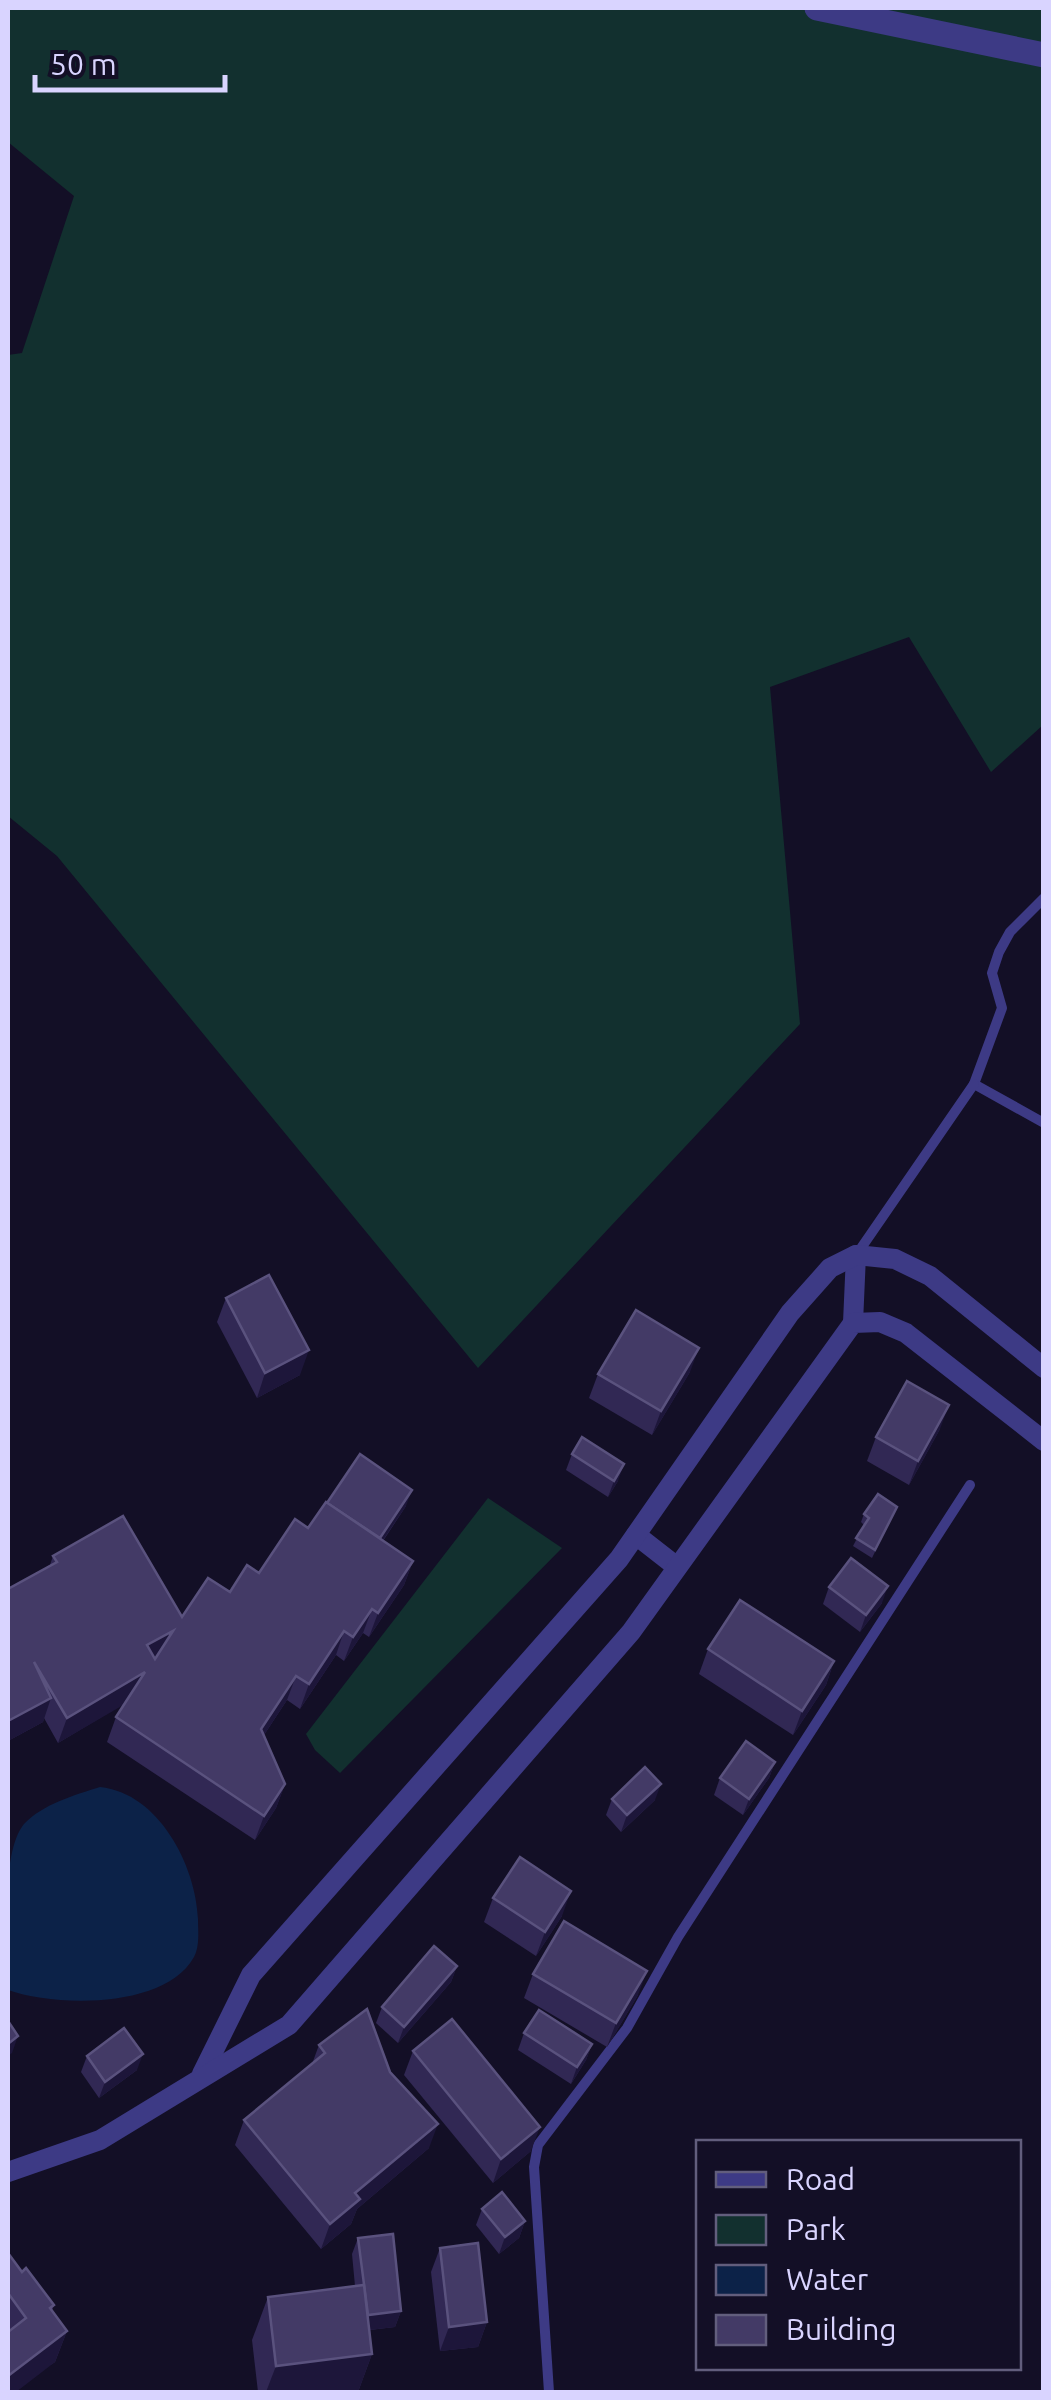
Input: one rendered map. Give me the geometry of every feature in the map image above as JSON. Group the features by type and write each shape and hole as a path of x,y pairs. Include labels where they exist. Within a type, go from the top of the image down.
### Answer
{"street":[{"path":"816,8 1044,54"},
{"path":"8,2172 100,2140 289,2025 630,1632 678,1567 854,1322 856,1255"},
{"path":"201,2076 251,1975 636,1534 790,1313 830,1268 856,1255 895,1259 930,1276 1044,1368"},
{"path":"854,1322 880,1322 906,1333 1044,1441"},
{"path":"636,1534 678,1567"}],"lane":[{"path":"856,1255 974,1084 1002,1008 992,973 999,952 1010,932 1044,898"},
{"path":"974,1084 1044,1123"},
{"path":"549,2392 534,2167 538,2145 627,2028 678,1937 970,1485"}],"green space":[{"path":"8,8 1043,8 1043,725 991,772 909,637 770,687 800,1024 478,1368 57,856 8,816 8,355 22,353 74,196 8,142"},
{"path":"488,1498 562,1548 340,1773 315,1750 306,1734"}],"water":[{"path":"100,1787 121,1792 140,1803 156,1817 182,1856 196,1898 198,1938 194,1957 180,1974 135,1995 80,2001 8,1990 8,1878 16,1838 24,1824 40,1811"}],"building":[{"path":"269,1275 309,1350 265,1373 226,1298"},
{"path":"636,1310 699,1348 661,1411 598,1374"},
{"path":"907,1381 949,1405 918,1461 876,1437"},
{"path":"582,1437 624,1464 614,1481 572,1454"},
{"path":"360,1454 412,1490 380,1538 327,1503"},
{"path":"878,1494 897,1507 875,1550 856,1538 869,1518 864,1514"},
{"path":"326,1502 413,1561 378,1613 372,1609 353,1637 344,1631 309,1684 296,1676 261,1729 285,1784 264,1816 116,1717 145,1672 67,1718 34,1662 51,1698 8,1721 8,1589 57,1562 53,1556 123,1516 182,1617 208,1578 230,1592 247,1565 259,1573 295,1519 308,1528","holes":["173,1631 155,1659 147,1645"]},
{"path":"851,1558 888,1586 866,1615 829,1587"},
{"path":"740,1600 834,1661 802,1711 708,1649"},
{"path":"746,1741 775,1762 749,1799 720,1778"},
{"path":"645,1767 661,1784 627,1815 612,1799"},
{"path":"520,1857 571,1891 545,1932 493,1898"},
{"path":"564,1921 647,1971 616,2023 533,1974"},
{"path":"434,1946 457,1966 404,2027 382,2007"},
{"path":"367,2009 390,2072 438,2124 355,2193 360,2199 330,2224 244,2120 325,2053 319,2045"},
{"path":"539,2010 592,2044 577,2067 524,2033"},
{"path":"452,2019 540,2127 501,2159 413,2051"},
{"path":"8,2021 18,2036 8,2044"},
{"path":"124,2028 143,2054 105,2082 87,2056"},
{"path":"502,2192 525,2221 505,2237 482,2209"},
{"path":"393,2234 401,2311 368,2315 358,2238"},
{"path":"478,2243 487,2322 449,2327 440,2248"},
{"path":"8,2253 22,2272 26,2268 54,2305 50,2308 67,2331 8,2376 8,2332 26,2318 8,2293"},
{"path":"364,2285 372,2354 276,2366 268,2297"}]}
